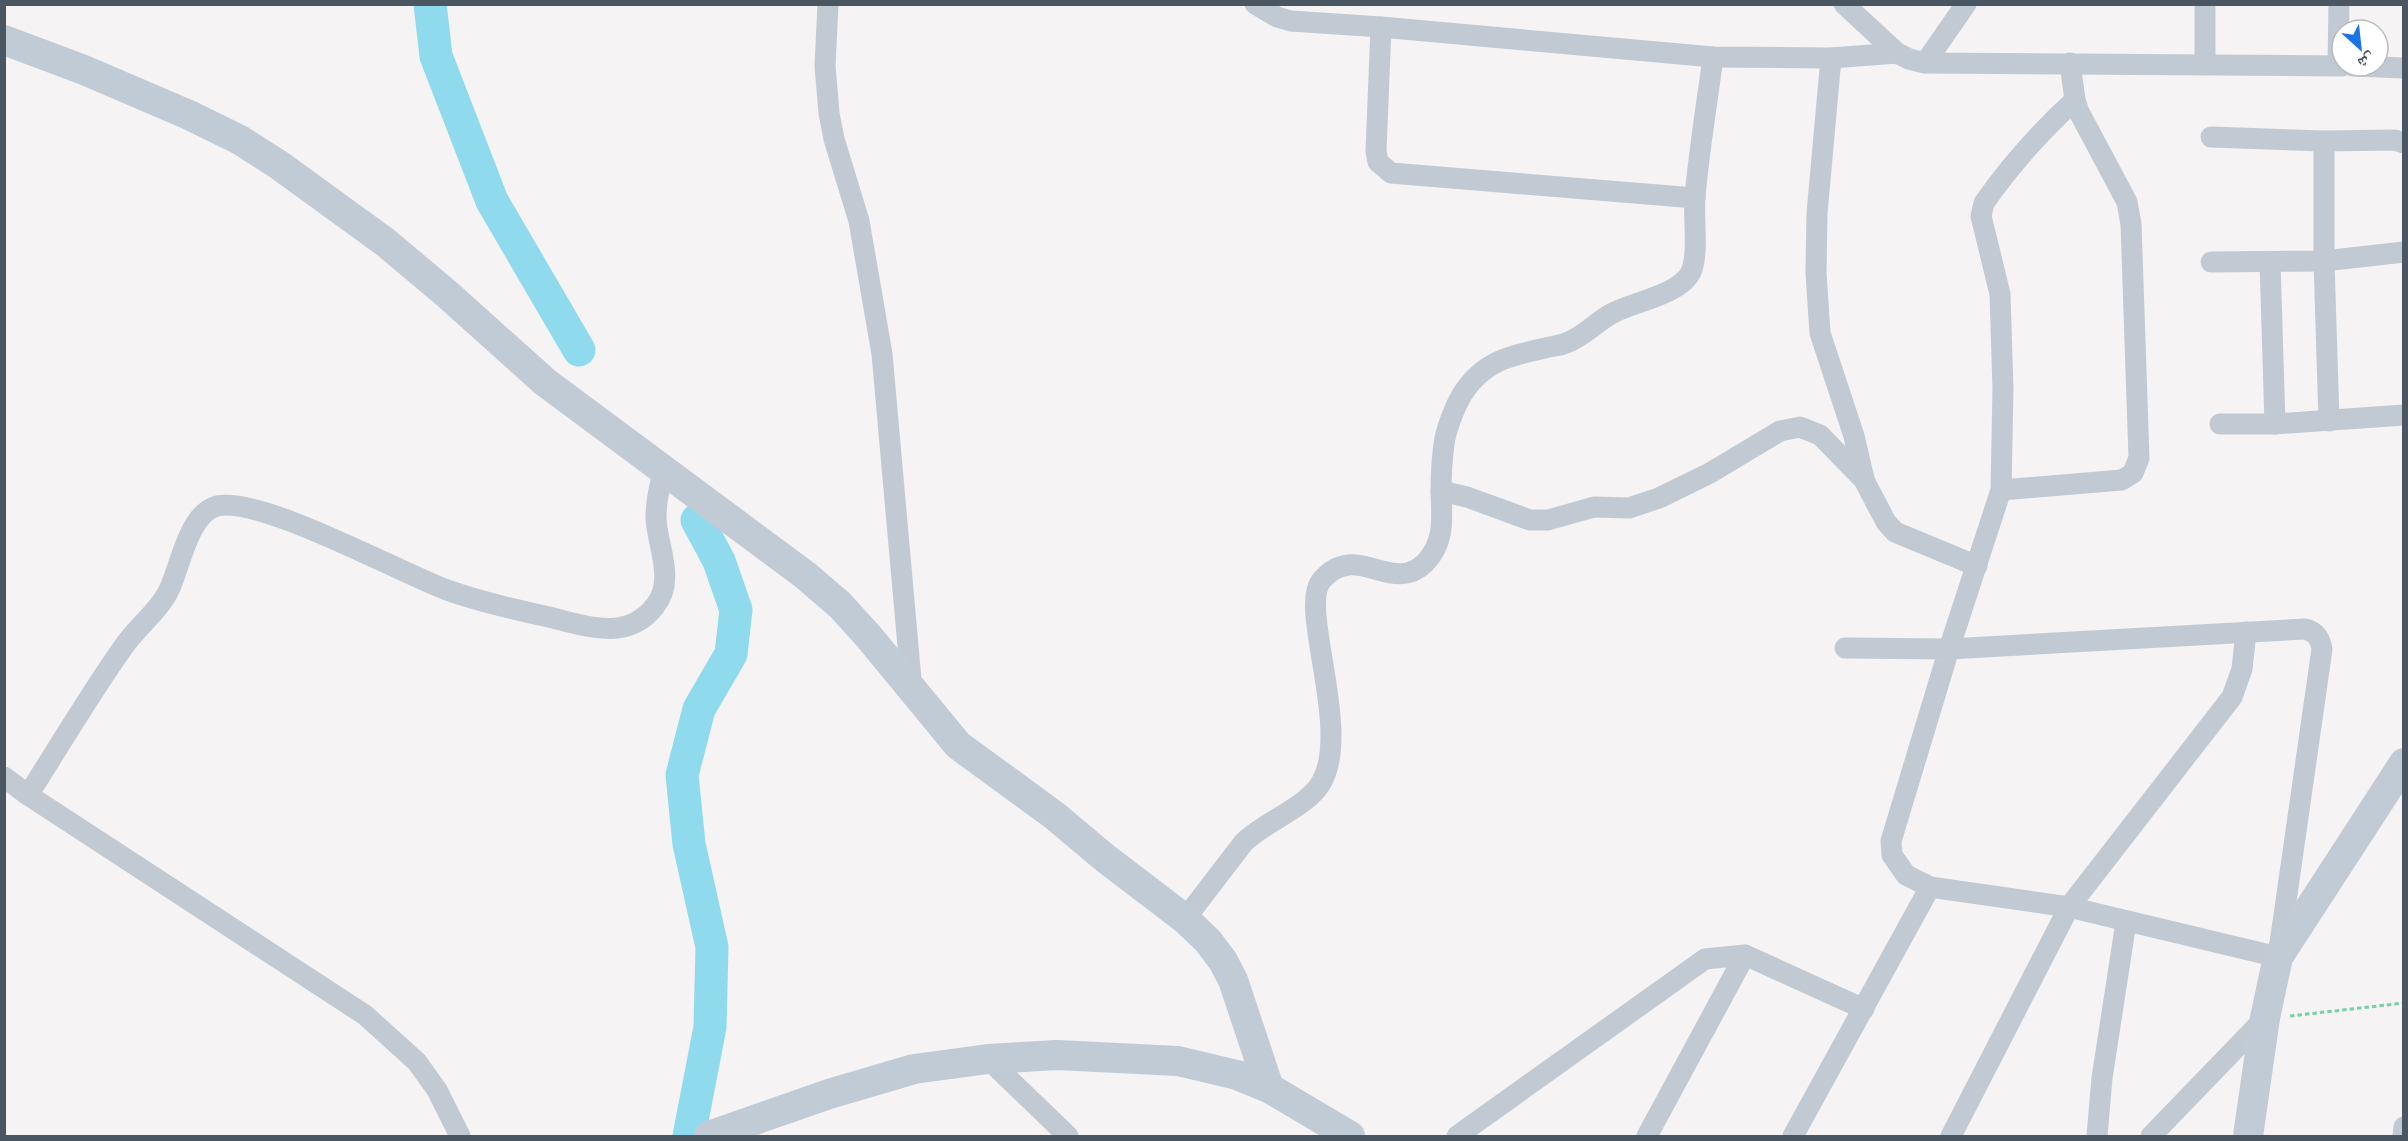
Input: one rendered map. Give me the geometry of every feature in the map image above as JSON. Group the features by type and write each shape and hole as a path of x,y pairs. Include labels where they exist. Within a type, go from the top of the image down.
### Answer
{"street":[{"path":"828,4 825,66 829,113 834,139 859,221 882,354 912,692"},
{"path":"1255,4 1271,14 1291,21 1713,57 1831,58 1897,54"},
{"path":"1844,4 1897,54 1925,63 2330,66"},
{"path":"1925,63 1966,4"},
{"path":"2205,4 2205,64"},
{"path":"1381,27 1377,151 1378,162 1391,173 1695,198"},
{"path":"4,40 84,70 189,115 240,140 279,165 385,242 545,382 805,575 840,605 869,637 958,745 1055,816 1185,920 1218,954 1233,980 1269,1088"},
{"path":"1185,920 1244,842 1255,832 1306,800 1322,782 1332,729 1316,621 1317,588 1329,573 1344,565 1358,564 1395,575 1416,570 1434,552 1443,524 1441,491 1444,441 1461,396 1474,377 1491,363 1509,356 1571,341 1611,314 1668,291 1686,279 1692,270 1695,198 1713,57"},
{"path":"1831,58 1817,213 1816,273 1820,333 1847,413 1864,480 1886,522 1895,532 1977,566"},
{"path":"2001,490 2122,480 2133,472 2139,458 2131,224 2127,202 2116,178 2092,139 2075,100 2070,63"},
{"path":"2075,100 2038,134 2013,162 1981,210 1983,228 2000,294 2003,389 2001,490 1949,649 1891,842 1892,855 1906,875 1930,887 2069,907 2278,957"},
{"path":"2211,137 2324,141 2395,140 2403,143"},
{"path":"2324,141 2324,261 2329,421"},
{"path":"2211,261 2324,261 2403,252"},
{"path":"2270,262 2275,424"},
{"path":"2220,424 2275,424 2403,415"},
{"path":"1441,491 1467,497 1530,520 1548,520 1594,507 1629,508 1659,498 1710,473 1770,435 1800,427 1820,435 1864,480"},
{"path":"28,795 112,663 167,594 189,535 206,512 214,507 253,509 285,520 354,547 445,590 485,602 609,630 638,621 655,606 661,595 664,566 657,511 658,489 664,471"},
{"path":"1845,648 1949,649 2305,629 2317,635 2322,649 2278,957 2265,1018 2248,1137"},
{"path":"1951,1137 2069,907 2232,697 2242,669 2246,632"},
{"path":"2278,957 2403,763"},
{"path":"4,777 28,795 365,1015 417,1062 437,1090 460,1137"},
{"path":"1793,1137 1930,887"},
{"path":"2097,1137 2103,1078 2126,922"},
{"path":"1457,1137 1691,967 1714,956 1745,956 1864,1009"},
{"path":"1647,1137 1745,956"},
{"path":"2151,1137 2265,1018"},
{"path":"709,1137 829,1094 914,1069 988,1059 1057,1055 1178,1061 1237,1075 1269,1088 1334,1133"},
{"path":"988,1059 1068,1137"},
{"path":"2403,1127 2403,1137"}],"path":[{"path":"2265,1018 2403,1003"}],"waterway":[{"path":"430,4 436,56 492,201 579,350"},
{"path":"689,1136 710,1027 712,947 689,844 682,775 699,709 731,654 736,610 719,561 697,520"}]}
